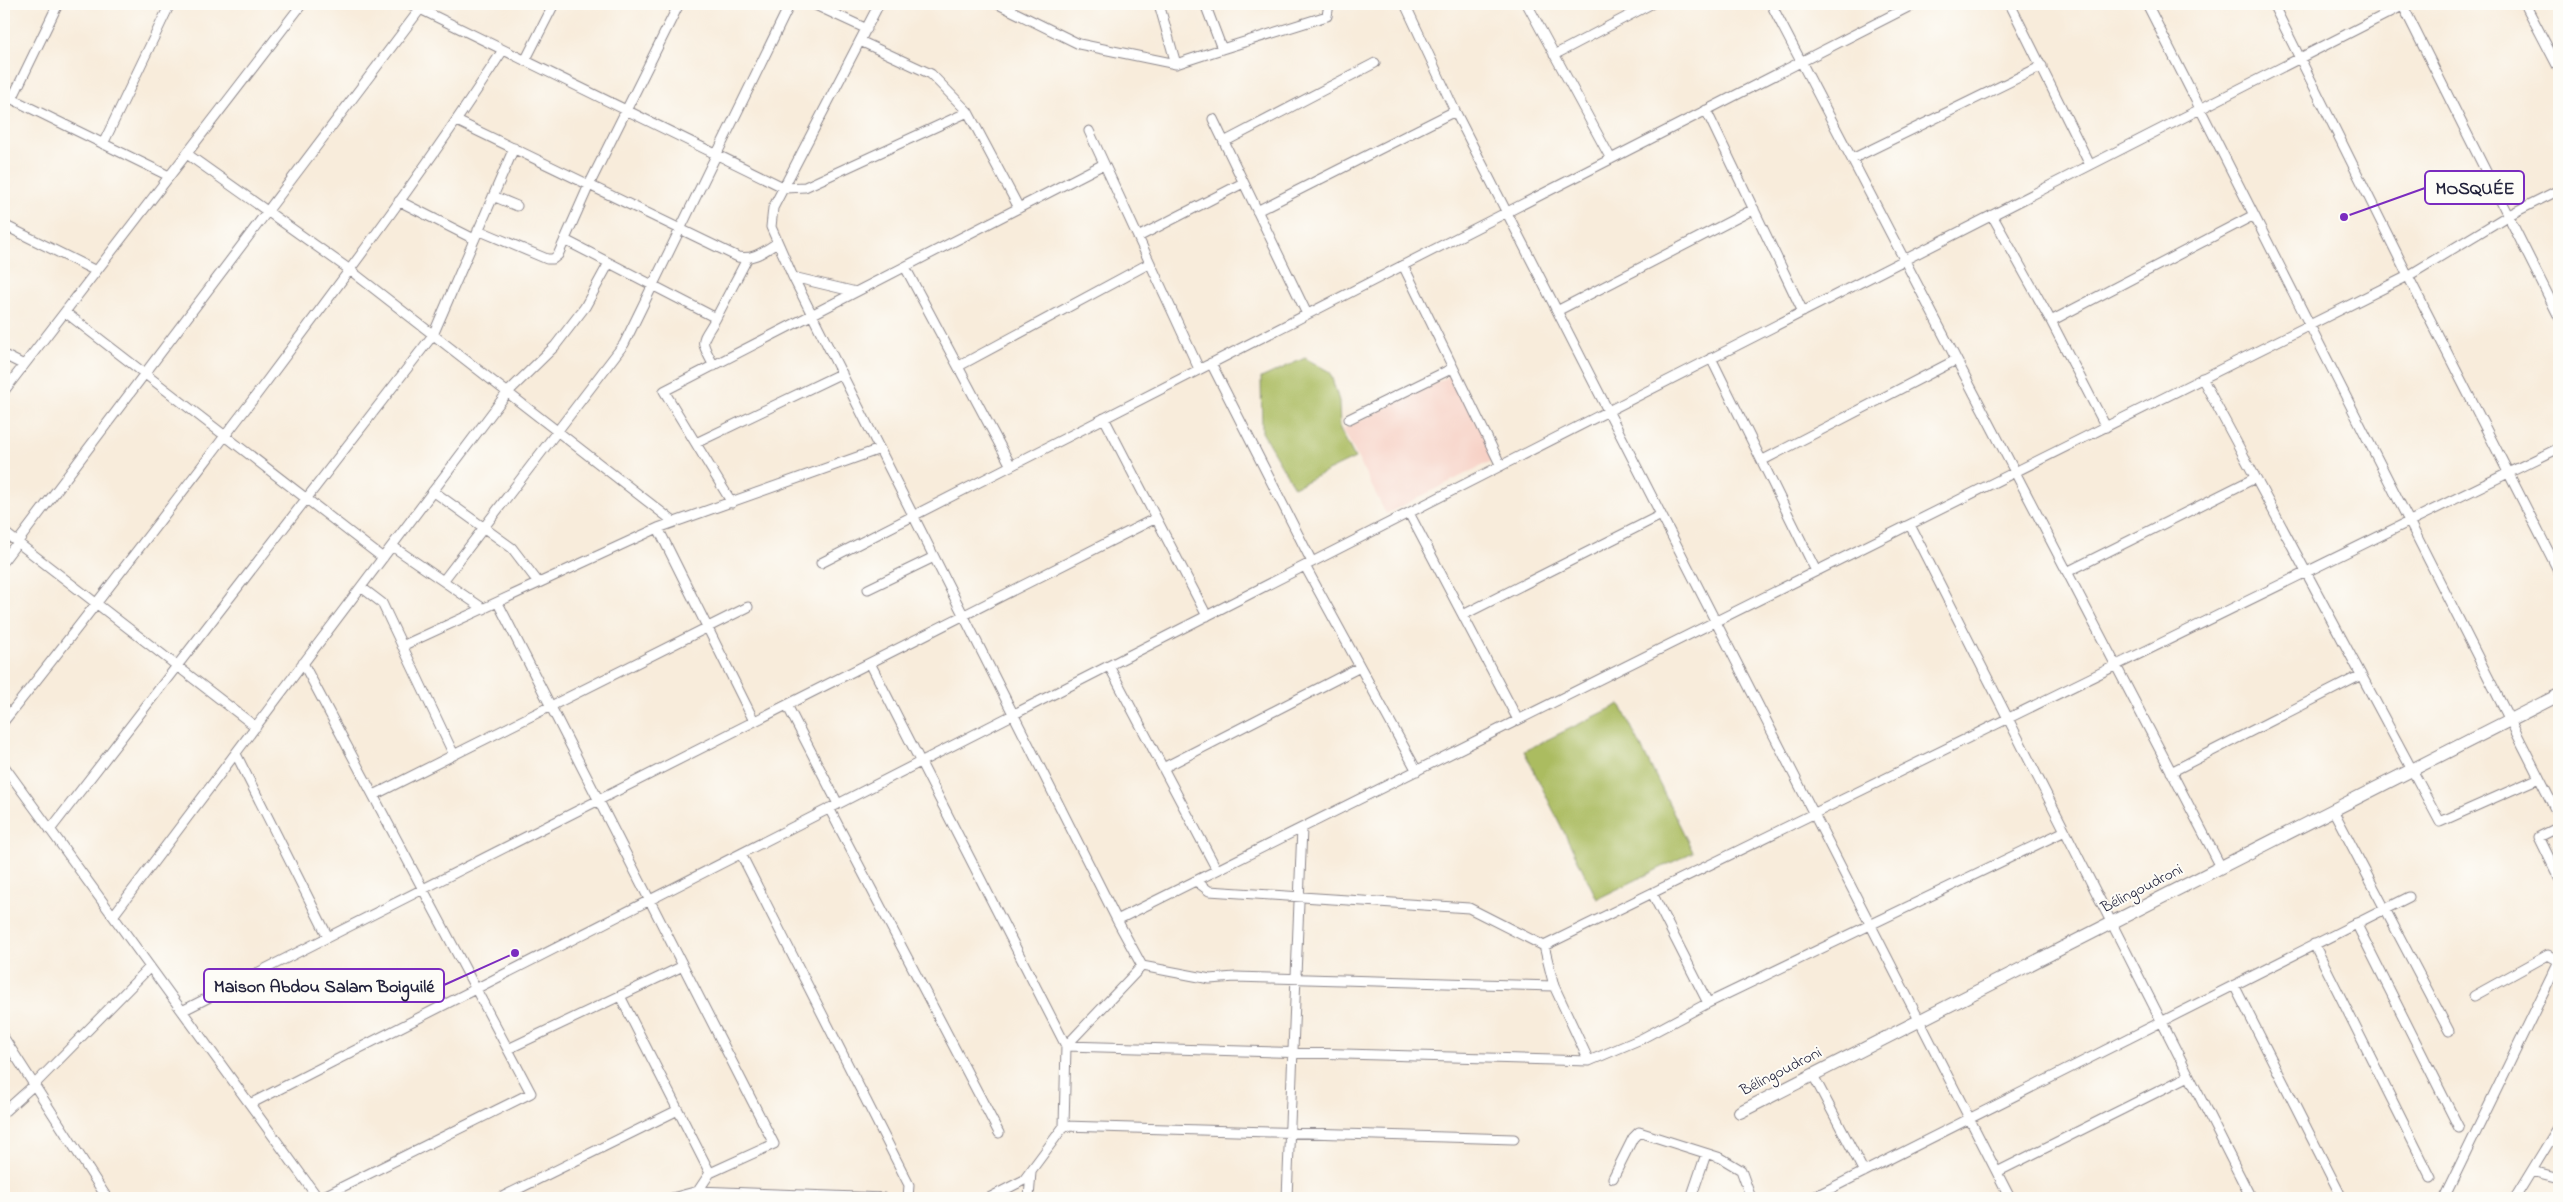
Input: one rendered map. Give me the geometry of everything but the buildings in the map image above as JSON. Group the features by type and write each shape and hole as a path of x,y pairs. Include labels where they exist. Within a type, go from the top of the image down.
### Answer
{"street":[{"path":"58,4 8,97 169,176"},
{"path":"103,144 170,4"},
{"path":"4,391 302,4"},
{"path":"410,4 423,7 503,50 785,188 805,187 968,112"},
{"path":"525,61 554,4"},
{"path":"478,230 547,259 553,259 558,255 589,185 678,4"},
{"path":"444,581 624,344 652,285 682,230 790,4"},
{"path":"814,4 866,28"},
{"path":"879,4 773,208 771,227 793,277 1117,920 1142,966"},
{"path":"998,4 1079,44 1176,64 1328,16 1329,4"},
{"path":"1159,4 1176,64"},
{"path":"1205,4 1222,49"},
{"path":"1405,4 1455,110 2010,1198"},
{"path":"1527,4 1610,159"},
{"path":"1554,55 1651,4"},
{"path":"1771,4 2221,867"},
{"path":"2010,4 2090,165"},
{"path":"2147,4 2559,817"},
{"path":"2274,4 2408,276 2559,572"},
{"path":"250,1104 2404,4 2507,216 2559,317"},
{"path":"2526,4 2559,69"},
{"path":"821,563 1908,5"},
{"path":"4,560 423,7"},
{"path":"860,41 931,74 968,112 1019,208"},
{"path":"4,721 98,605 350,270 457,121 503,50"},
{"path":"1224,142 1375,63"},
{"path":"1852,159 2042,66"},
{"path":"1257,212 1455,110"},
{"path":"1706,110 1802,312"},
{"path":"1213,119 1307,314"},
{"path":"457,121 738,257 747,259"},
{"path":"1089,131 1200,369"},
{"path":"50,830 433,335 514,148"},
{"path":"187,154 267,213 350,270 674,522"},
{"path":"732,503 664,391 1104,164"},
{"path":"1138,237 1243,182"},
{"path":"1117,920 2408,276 2507,216 2559,190"},
{"path":"493,196 518,206"},
{"path":"399,202 474,240"},
{"path":"1558,311 1754,209"},
{"path":"1992,215 2051,321 2106,426"},
{"path":"2051,321 2254,215"},
{"path":"4,225 96,271"},
{"path":"565,240 716,318"},
{"path":"714,366 703,345 703,336 716,318 747,259 776,242"},
{"path":"113,916 508,393 555,346 585,307 609,262"},
{"path":"959,366 1150,263"},
{"path":"1403,265 1501,466"},
{"path":"905,267 1011,466"},
{"path":"793,277 856,292"},
{"path":"65,312 383,558"},
{"path":"4,355 24,365"},
{"path":"1711,358 1763,460 1816,571"},
{"path":"1763,460 1956,360"},
{"path":"1211,363 1360,667 1417,771"},
{"path":"1349,420 1454,368"},
{"path":"696,443 842,373"},
{"path":"2202,378 2440,822 2539,778"},
{"path":"1104,418 1207,616"},
{"path":"1544,946 2559,448"},
{"path":"402,646 658,528 880,449"},
{"path":"2067,572 2255,478"},
{"path":"433,491 512,548 538,582"},
{"path":"1408,513 1518,720"},
{"path":"1463,615 1661,515"},
{"path":"182,1011 1156,518"},
{"path":"1910,524 2250,1198"},
{"path":"658,528 754,721"},
{"path":"4,532 256,727"},
{"path":"392,546 484,609"},
{"path":"868,589 934,556"},
{"path":"361,587 382,603 454,755"},
{"path":"498,603 774,1144 710,1172 698,1195"},
{"path":"374,796 748,607"},
{"path":"870,663 1066,1046 1064,1126 1024,1180 989,1198"},
{"path":"4,766 319,1198 531,1093 304,664"},
{"path":"1109,666 1217,870"},
{"path":"1163,768 1360,667"},
{"path":"2171,772 2361,675"},
{"name":"Bélingoudroni","path":"1740,1112 2559,695"},
{"path":"787,705 838,804"},
{"path":"236,754 328,937"},
{"path":"829,808 999,1133"},
{"path":"2333,810 2449,1031"},
{"path":"2559,827 2539,837 2559,878"},
{"path":"1287,1198 1302,828"},
{"path":"1066,1046 1589,1062 1641,1039 1708,1003 2065,831"},
{"path":"741,854 909,1185 908,1198"},
{"path":"1196,881 1208,891 1469,908 1544,946 1554,986 1589,1062"},
{"path":"1652,893 1708,1003"},
{"path":"1812,1198 2409,897"},
{"path":"2356,923 2459,1128"},
{"path":"2314,944 2431,1178"},
{"path":"2444,1198 2559,961 2548,955 2474,996"},
{"path":"508,1049 683,966"},
{"path":"1066,1046 1142,966"},
{"path":"1142,966 1210,979 1235,977 1554,986"},
{"path":"4,1112 34,1085 150,967"},
{"path":"2234,985 2342,1198"},
{"path":"620,996 710,1172"},
{"path":"4,1038 107,1198"},
{"path":"1813,1074 1864,1172"},
{"path":"1997,1172 2189,1076"},
{"path":"500,1198 678,1110"},
{"path":"1064,1126 1290,1131 1514,1139"},
{"path":"2515,1198 2559,1126"},
{"path":"1613,1178 1633,1138 1639,1132 1721,1158 1741,1170 1751,1198"},
{"path":"1691,1198 1706,1154"},
{"path":"1029,1198 1030,1171"},
{"path":"2532,1171 2559,1178"},
{"path":"672,1198 698,1195 884,1198"}],"shaded area":[{"path":"1452,375 1495,459 1386,514 1343,429"}],"green space":[{"path":"1305,358 1330,372 1339,401 1340,429 1355,458 1294,487 1262,432 1261,378"},
{"path":"1620,704 1693,852 1597,899 1524,751"}],"place":[{"name":"MOSQUÉE","path":"2344,217"},
{"name":"Maison Abdou Salam Boiguilé","path":"515,953"}]}
